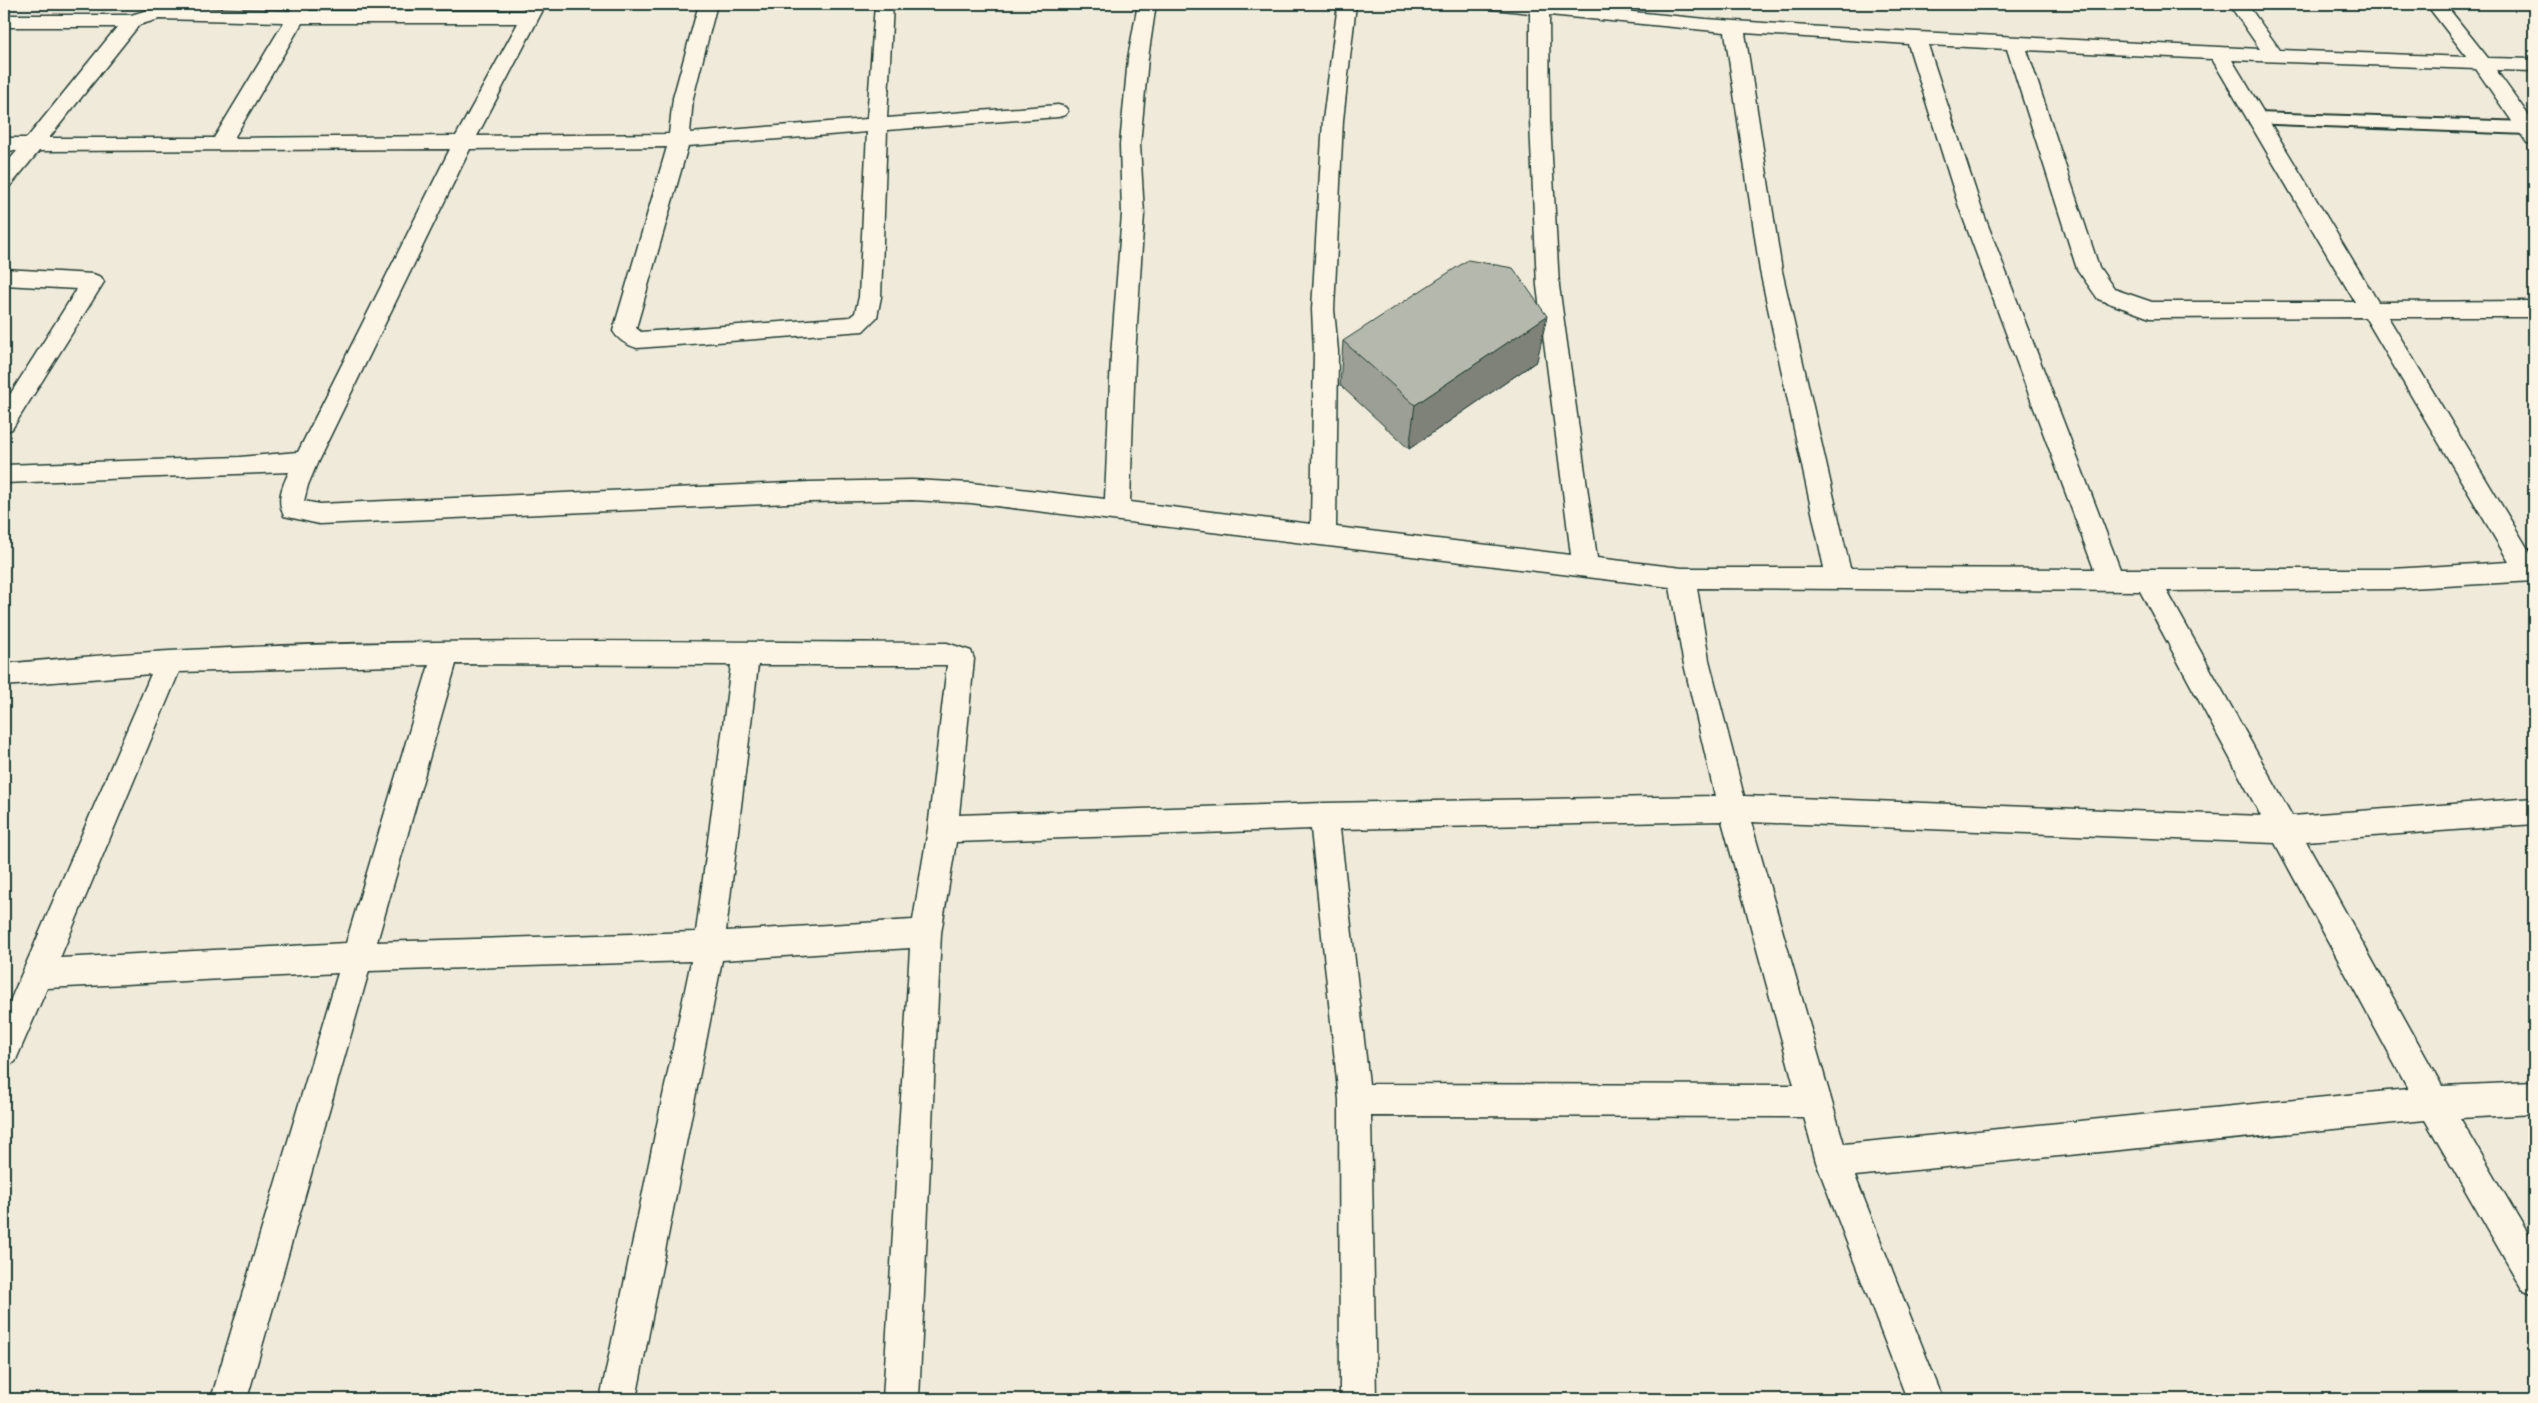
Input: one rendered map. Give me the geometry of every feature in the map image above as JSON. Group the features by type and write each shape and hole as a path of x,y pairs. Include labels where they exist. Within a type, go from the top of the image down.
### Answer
{"street":[{"path":"708,4 683,98 679,140 626,317 624,331 637,340 856,325 866,317 870,296 880,27 884,4"},
{"path":"1117,512 1123,356 1132,214 1130,146 1138,58 1148,4"},
{"path":"1323,535 1326,351 1323,310 1333,120 1347,4"},
{"path":"1491,4 1734,26 1916,39 2274,56 2534,65"},
{"path":"2238,4 2274,56"},
{"path":"2435,4 2482,63 2531,133"},
{"path":"1540,8 1540,121 1548,286 1586,568"},
{"path":"4,21 132,21 158,13 300,10 533,10 464,141 306,461 291,504 293,509 300,512 319,514 810,492 912,490 971,493 1117,512 1421,545 1586,568 1682,578 2111,579 2148,581 2392,579 2531,571 2371,310 2218,53"},
{"path":"220,145 300,10"},
{"path":"4,180 132,21"},
{"path":"1734,26 1771,271 1839,578"},
{"path":"1916,39 1970,207 2111,579"},
{"path":"2015,43 2088,269 2106,294 2150,310 2534,309"},
{"path":"4,144 220,145 679,140 1058,111"},
{"path":"4,277 93,282 4,422"},
{"path":"4,474 240,466 306,461"},
{"path":"1682,578 1696,660 1733,808 1770,947 1833,1162 1925,1399"},
{"path":"2148,581 2433,1103 2534,1277"},
{"path":"229,1399 356,957 446,653"},
{"path":"4,675 170,662 446,653 947,654 961,659 943,829 926,933 900,1399"},
{"path":"618,1399 709,946 746,655"},
{"path":"4,1050 170,662"},
{"path":"943,829 1324,816 1733,808 2285,830 2534,811"},
{"path":"1324,816 1355,1100 1358,1399"},
{"path":"38,974 356,957 709,946 926,933"},
{"path":"1833,1162 2433,1103 2534,1098"},
{"path":"1355,1100 1816,1101"}],"lane":[{"path":"2257,119 2531,133"}],"building":[{"path":"1468,260 1513,268 1547,316 1415,405 1343,341"}]}
